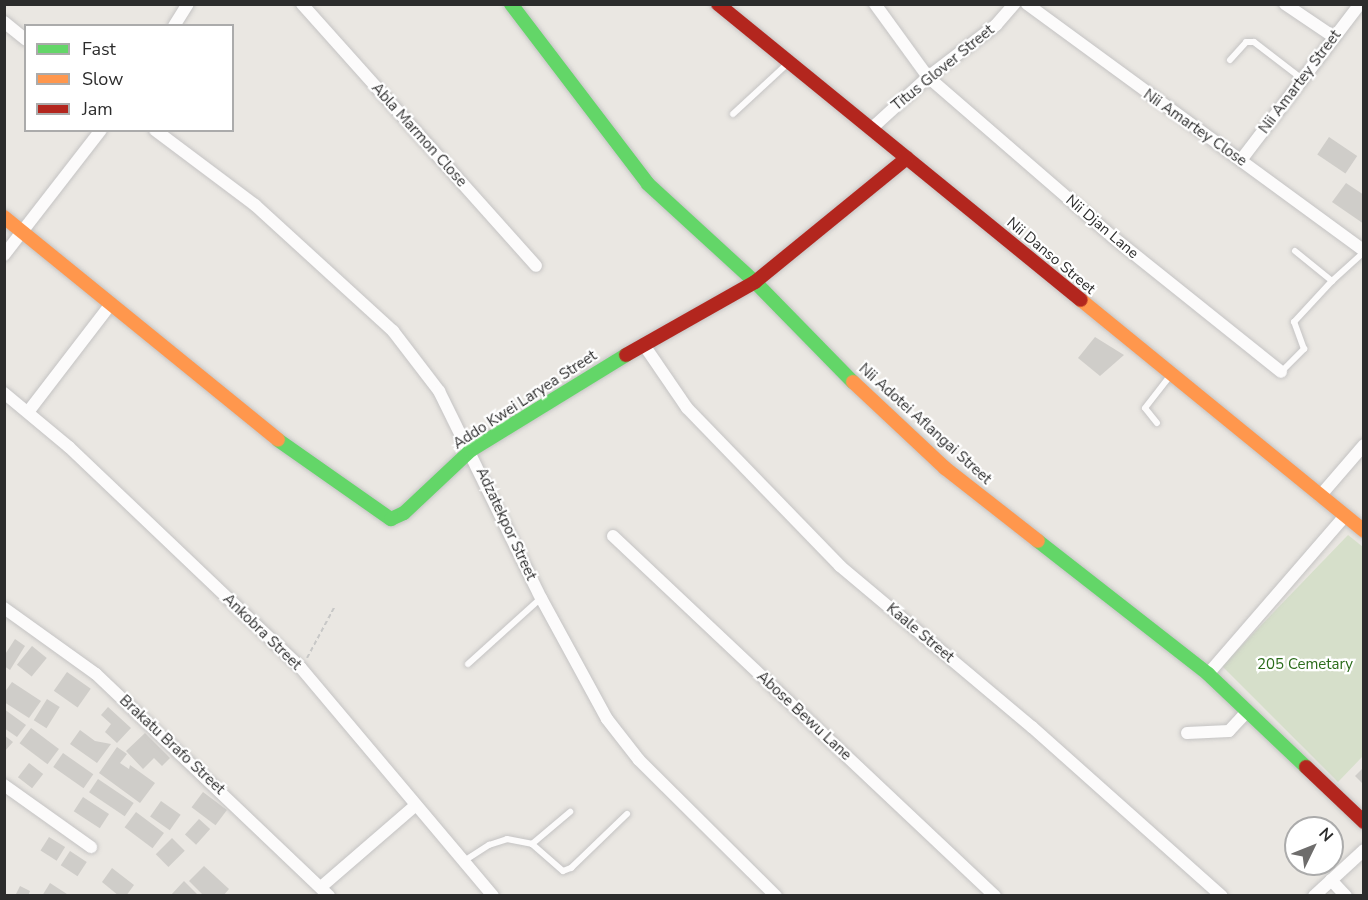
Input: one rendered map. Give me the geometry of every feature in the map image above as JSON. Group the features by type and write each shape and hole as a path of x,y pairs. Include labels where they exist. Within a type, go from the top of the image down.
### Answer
{"street":[{"path":"175,24 188,4"},
{"name":"Abla Marmon Close","path":"302,4 536,266"},
{"name":"Nii Adotei Aflangai Street","path":"511,4 648,184 755,282 855,384 945,468 1208,674 1246,713 1364,822"},
{"name":"Nii Danso Street","path":"718,4 787,64 907,158 1171,376 1364,531"},
{"name":"Nii Djan Lane","path":"875,4 928,77 1114,238 1281,372"},
{"name":"Titus Glover Street","path":"871,129 928,77 996,25 1014,4"},
{"name":"Nii Amartey Close","path":"1028,4 1364,251"},
{"path":"1285,4 1334,37"},
{"name":"Nii Amartey Street","path":"1241,160 1360,4"},
{"path":"4,22 24,38"},
{"path":"4,255 99,132"},
{"name":"Adzatekpor Street","path":"157,132 255,205 393,331 439,391 471,450 541,598 607,719 639,760 776,896"},
{"name":"Addo Kwei Laryea Street","path":"4,217 298,456 386,518 404,513 471,450 644,345 755,282 907,158"},
{"path":"28,412 111,304"},
{"name":"Kaale Street","path":"644,345 687,408 840,566 1032,727 1222,896"},
{"name":"Ankobra Street","path":"4,393 28,412 300,668 493,896"},
{"path":"1320,496 1364,445"},
{"path":"1208,674 1345,516"},
{"name":"Abose Bewu Lane","path":"613,536 995,896"},
{"name":"Brakatu Brafo Street","path":"4,608 96,674 325,891"},
{"path":"1186,732 1229,730 1246,713"},
{"path":"4,785 91,847"},
{"path":"325,891 416,804"},
{"path":"1314,896 1364,850"},
{"path":"1331,880 1346,896"}],"lane":[{"path":"1230,60 1246,42 1254,42 1302,79"},
{"path":"733,114 787,64"},
{"path":"1295,251 1332,281"},
{"path":"1281,372 1304,350 1294,322 1306,305 1364,251"},
{"path":"1157,423 1145,408 1171,376"},
{"path":"468,664 541,598"},
{"path":"532,844 570,812"},
{"path":"464,861 489,845 507,839 532,844 563,870 571,868 627,814"}],"path":[{"path":"300,668 335,606"}],"green space":[{"name":"205 Cemetary","path":"1348,535 1363,547 1363,756 1338,782 1222,666"}],"building":[{"path":"1329,137 1357,156 1345,173 1317,154"},
{"path":"1346,183 1364,195 1364,224 1332,202"},
{"path":"1095,337 1124,355 1100,376 1078,358"},
{"path":"15,639 25,646 10,670 4,666 4,656"},
{"path":"32,646 47,658 32,677 17,665"},
{"path":"67,672 91,689 78,707 54,691"},
{"path":"12,682 41,701 29,718 4,702 4,693"},
{"path":"47,699 60,707 46,728 34,720"},
{"path":"108,707 131,728 117,743 105,732 111,724 101,715"},
{"path":"4,709 26,725 17,737 4,728"},
{"path":"31,728 59,749 48,764 20,743"},
{"path":"80,730 95,741 111,744 97,763 70,744"},
{"path":"145,733 170,758 162,766 154,758 143,769 126,751"},
{"path":"4,735 13,742 4,752"},
{"path":"117,747 127,754 120,763 129,769 130,765 155,783 140,803 99,773"},
{"path":"63,753 93,774 84,788 53,767"},
{"path":"29,763 43,774 32,788 18,777"},
{"path":"1364,767 1364,785 1355,776"},
{"path":"98,779 134,803 125,816 89,792"},
{"path":"203,792 227,810 216,825 192,807"},
{"path":"83,797 109,814 100,828 74,811"},
{"path":"161,801 181,815 170,830 150,817"},
{"path":"136,812 164,833 153,848 125,827"},
{"path":"199,819 210,829 196,845 185,835"},
{"path":"49,837 65,847 57,861 41,851"},
{"path":"172,838 185,851 168,867 156,854"},
{"path":"70,851 87,862 78,876 61,865"},
{"path":"204,866 229,889 223,896 204,896 189,881"},
{"path":"112,868 134,885 126,896 119,896 102,882"},
{"path":"184,881 199,896 170,896"},
{"path":"50,883 70,896 42,896"},
{"path":"20,886 30,891 28,896 15,896"}],"traffic: fast":[{"path":"511,4 648,184 755,282 853,382"},
{"path":"278,440 391,519 404,513 471,450 626,355"},
{"path":"1038,541 1208,674 1306,767"}],"traffic: slow":[{"path":"4,217 278,440"},
{"path":"1081,300 1364,531"},
{"path":"853,382 945,468 1038,541"}],"traffic: jam":[{"path":"718,4 1081,300"},
{"path":"626,355 755,282 907,158"},
{"path":"1306,767 1364,822"}]}
